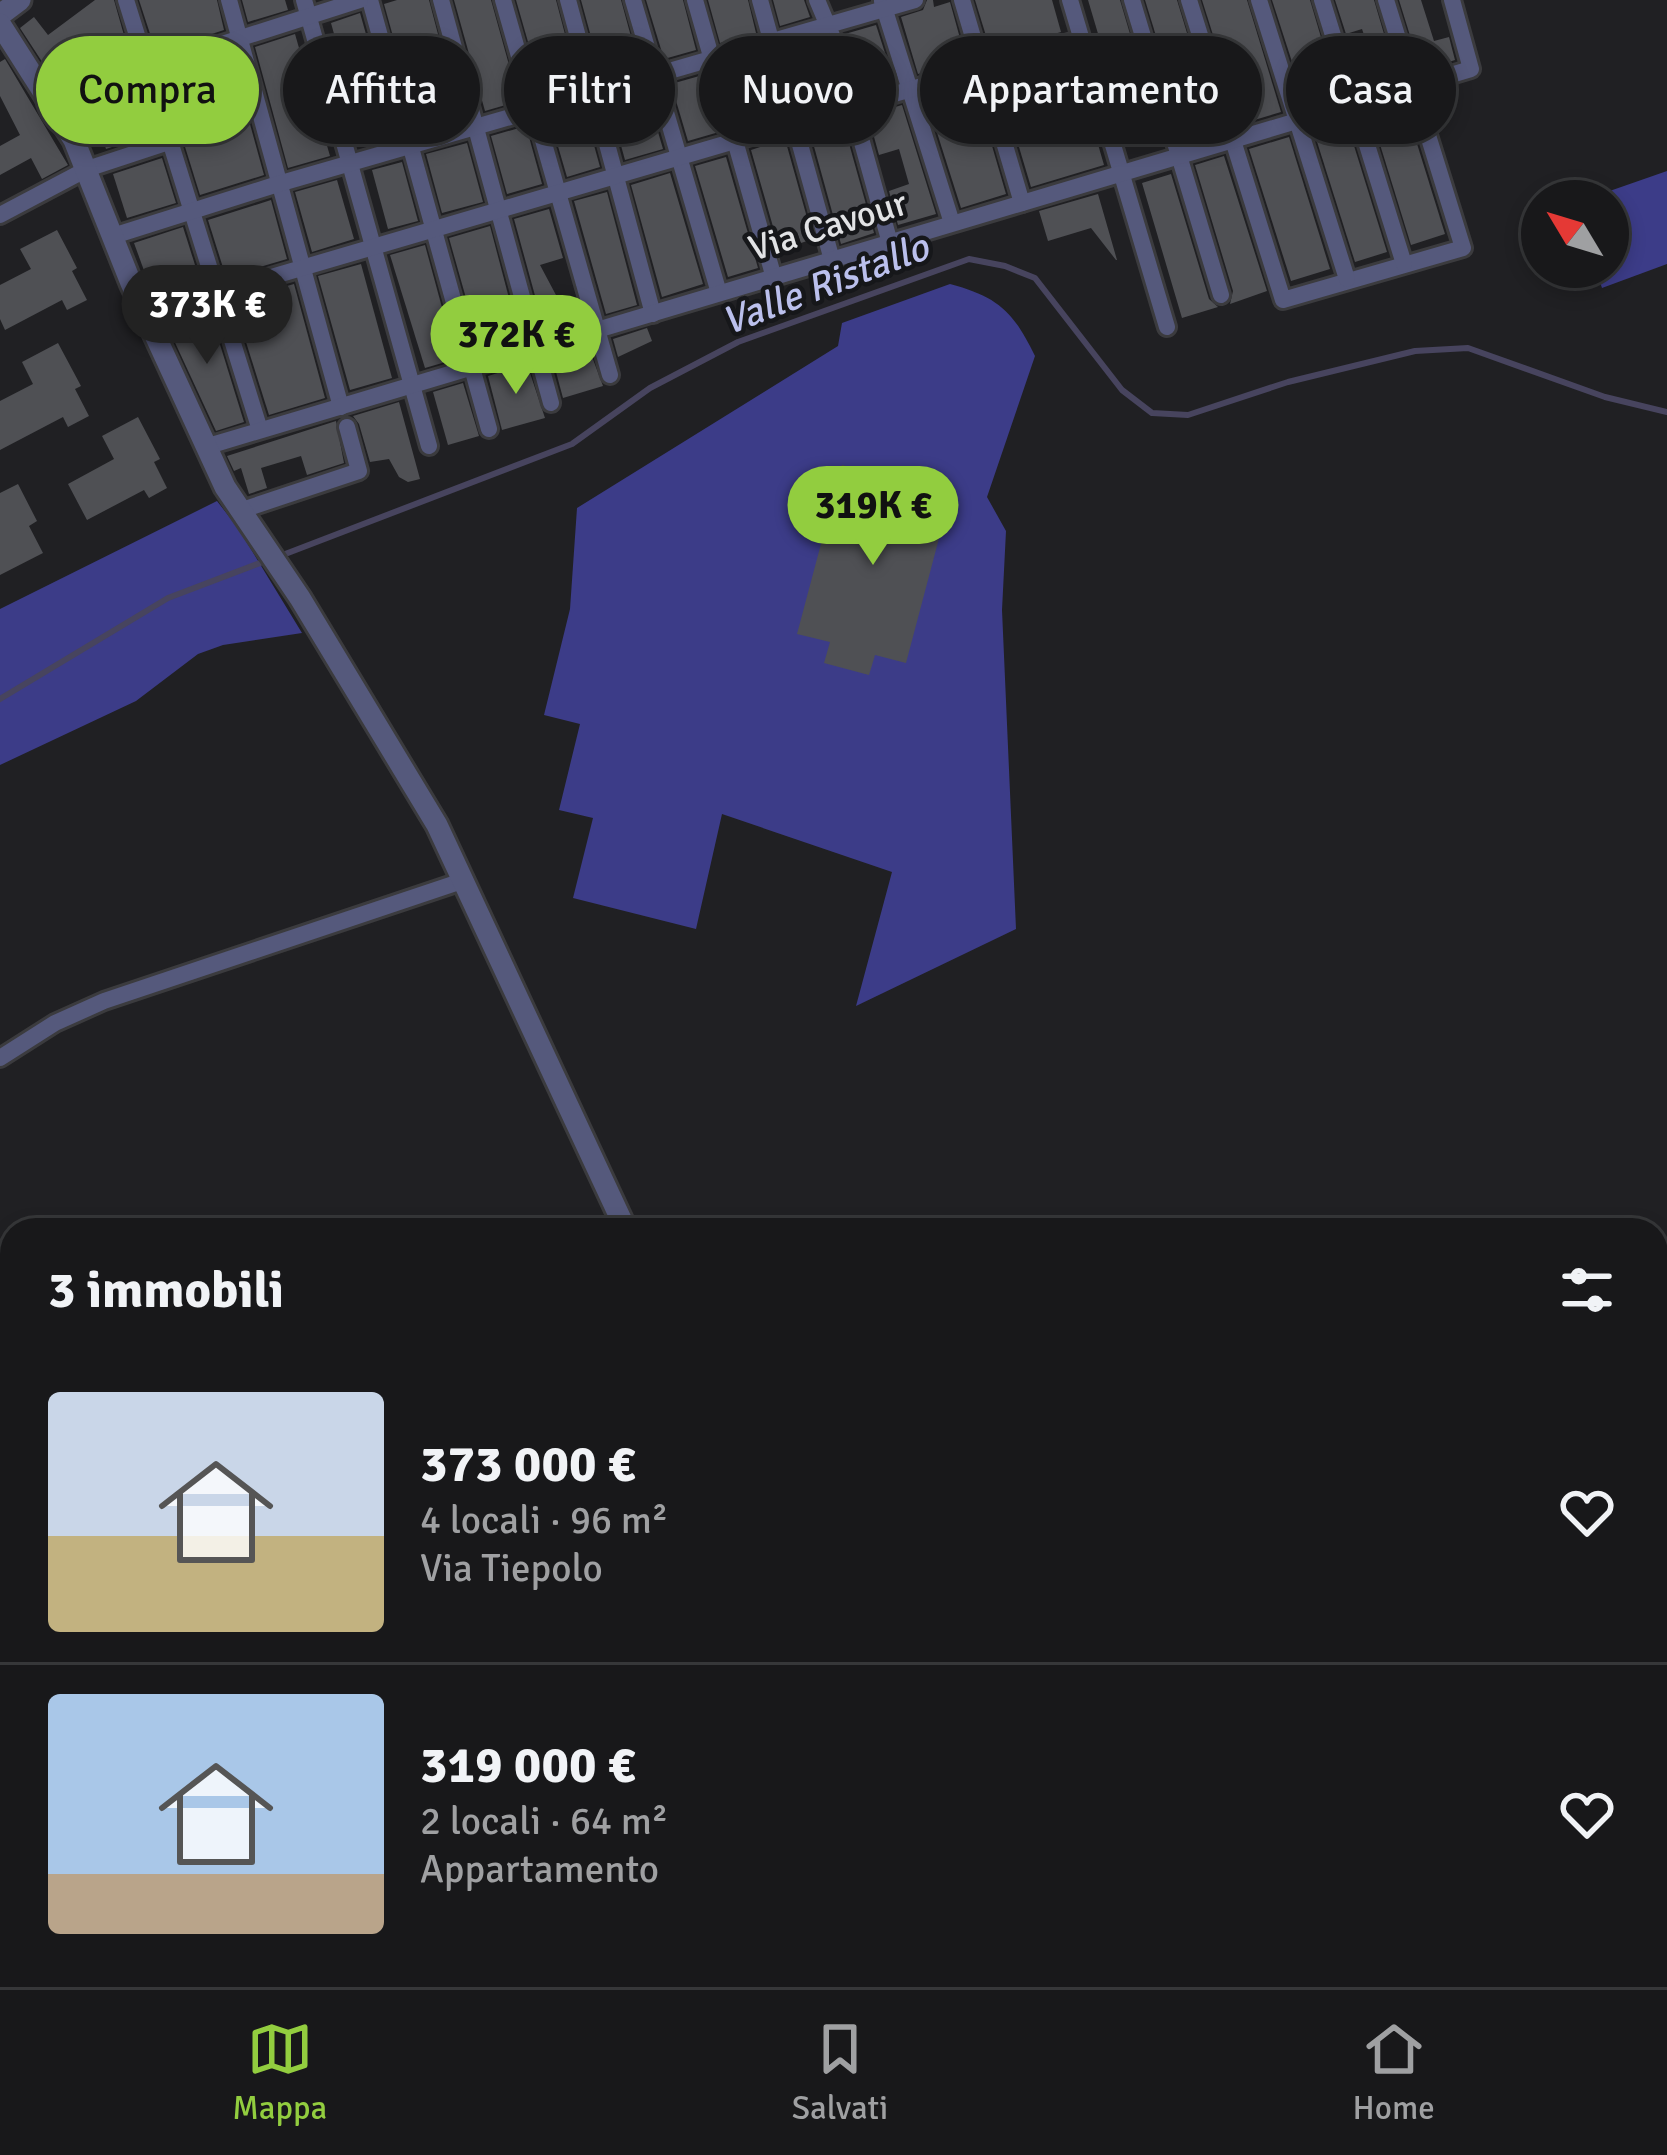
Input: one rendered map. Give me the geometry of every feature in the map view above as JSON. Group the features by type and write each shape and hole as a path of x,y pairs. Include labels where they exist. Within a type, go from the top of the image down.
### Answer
{"street":[{"path":"20,0 0,20 36,77"},
{"path":"126,0 137,36"},
{"path":"229,0 238,36"},
{"path":"243,36 306,8 360,0"},
{"path":"370,0 489,429"},
{"path":"441,0 451,36"},
{"path":"503,0 513,36"},
{"path":"568,0 577,36"},
{"path":"633,0 642,36"},
{"path":"695,0 706,36"},
{"path":"760,0 770,36"},
{"path":"817,0 831,36"},
{"path":"789,36 883,4 915,0"},
{"path":"962,0 972,36"},
{"path":"1070,0 1081,36"},
{"path":"1132,0 1221,295"},
{"path":"1189,0 1200,36"},
{"path":"1259,0 1286,87"},
{"path":"1322,0 1333,36"},
{"path":"1386,0 1398,36"},
{"name":"Via Cavour","path":"1452,0 1472,70 1456,75"},
{"path":"883,4 952,223"},
{"path":"306,8 429,446"},
{"path":"896,93 920,86"},
{"path":"259,113 341,406"},
{"path":"73,144 205,447 427,808 620,1218"},
{"path":"0,215 87,170 163,144"},
{"path":"170,144 260,430"},
{"path":"113,236 420,144"},
{"path":"480,144 551,403"},
{"path":"543,144 610,375"},
{"path":"607,144 652,314"},
{"path":"674,144 719,293"},
{"path":"145,314 725,144"},
{"path":"737,144 774,278"},
{"path":"800,144 832,260"},
{"path":"862,144 890,243"},
{"path":"1004,144 1022,203"},
{"path":"1113,144 1166,327"},
{"name":"Via Cavour","path":"205,447 1220,144"},
{"path":"1234,144 1283,300 1463,248 1431,144"},
{"path":"1304,144 1346,280"},
{"path":"1366,144 1404,264"},
{"path":"245,515 359,472 346,428"},
{"path":"0,1058 55,1023 104,1001 464,880"}],"shaded area":[{"path":"1667,171 1667,264 1629,278 1629,184"},
{"path":"950,284 1002,308 1035,356 987,497 1006,531 1002,610 1016,929 856,1006 892,872 722,814 696,929 573,898 593,818 559,810 580,724 544,715 570,609 577,508 838,346 842,323"},
{"path":"217,501 302,633 223,645 198,654 136,701 0,765 0,609"}],"building":[{"path":"95,0 114,0 124,36 36,36 36,52 20,28 34,17 48,35"},
{"path":"139,0 217,0 224,30 205,36 151,36"},
{"path":"242,0 285,0 288,10 248,22"},
{"path":"429,0 438,36 393,36 384,4"},
{"path":"454,0 491,0 504,47 504,105 485,111 480,93 480,36 464,36"},
{"path":"516,0 556,0 565,36 526,36"},
{"path":"581,0 621,0 631,36 591,36"},
{"path":"646,0 683,0 696,50 675,56 675,36 657,36"},
{"path":"708,0 748,0 756,33 718,36"},
{"path":"773,0 804,0 810,17 780,26"},
{"path":"927,0 933,0 934,7 950,2 959,36 920,36 918,74 901,17 923,10"},
{"path":"975,0 1052,0 1061,32 986,36"},
{"path":"1088,0 1120,0 1131,36 1099,36"},
{"path":"1145,0 1177,0 1188,36 1156,36"},
{"path":"1202,0 1247,0 1258,36 1213,36"},
{"path":"1272,0 1310,0 1321,36 1286,36 1286,43"},
{"path":"1335,0 1374,0 1385,36 1364,36 1362,29 1346,34"},
{"path":"1399,0 1421,0 1432,36 1410,36"},
{"path":"360,13 366,36 335,36 331,23"},
{"path":"876,25 880,36 846,36"},
{"path":"283,38 283,144 327,144 330,156 288,168 259,62 259,46"},
{"path":"1262,49 1281,112 1262,118"},
{"path":"5,59 36,111 36,144 56,144 68,165 42,179 31,158 0,175 0,146 20,135 0,96 0,62"},
{"path":"699,76 699,138 688,141 675,83"},
{"path":"902,105 936,214 898,225 889,191 909,184 899,149 879,155 876,144 896,144 896,107"},
{"path":"504,132 504,144 531,144 542,184 507,194 491,136"},
{"path":"1286,138 1286,144 1291,144 1330,269 1291,281 1249,149"},
{"path":"184,144 255,144 264,175 200,195"},
{"path":"467,144 483,202 442,213 426,154"},
{"path":"557,144 594,144 600,167 567,177"},
{"path":"621,144 662,144 663,149 625,160"},
{"path":"786,144 813,239 801,243 797,232 776,237 751,150"},
{"path":"813,144 849,144 874,233 841,244"},
{"path":"941,144 991,144 1006,194 961,208"},
{"path":"1018,144 1098,144 1104,165 1031,187"},
{"path":"1318,144 1353,144 1387,252 1355,262"},
{"path":"1380,144 1417,144 1445,234 1411,245"},
{"path":"1224,156 1267,291 1230,304 1233,291 1195,165"},
{"path":"726,157 758,268 728,277 695,166"},
{"path":"162,158 176,203 127,218 113,174"},
{"path":"402,162 418,221 388,229 372,170"},
{"path":"670,173 703,284 662,297 631,185"},
{"path":"1171,174 1209,299 1218,307 1182,318 1142,183"},
{"path":"337,180 354,239 312,252 295,192"},
{"path":"607,192 637,305 606,314 574,201"},
{"path":"1098,194 1117,260 1091,228 1048,241 1039,211"},
{"path":"271,200 287,259 226,277 208,220"},
{"path":"549,209 563,258 540,265 565,312 578,308 581,321 545,332 514,219"},
{"path":"490,226 520,340 481,351 449,238"},
{"path":"183,227 201,284 154,298 134,243"},
{"path":"57,230 87,300 67,310 62,300 5,330 0,319 0,285 31,269 20,249"},
{"path":"425,245 456,359 425,368 390,255"},
{"path":"361,264 392,378 350,390 318,276"},
{"path":"294,284 325,398 269,415 233,301"},
{"path":"209,309 244,422 216,431 165,321"},
{"path":"647,328 652,341 618,357 613,339"},
{"path":"58,343 81,386 75,389 89,416 68,427 63,417 0,450 0,401 33,384 22,362"},
{"path":"588,346 603,386 563,398 552,357"},
{"path":"527,364 545,418 502,430 488,376"},
{"path":"463,383 479,436 448,445 433,392"},
{"path":"399,402 420,479 408,482 399,477 389,459 370,462 353,416"},
{"path":"138,417 160,459 154,462 167,488 149,498 144,490 87,520 68,484 114,459 102,436"},
{"path":"336,421 344,463 307,475 301,456 261,468 267,488 249,494 241,468 234,471 227,456"},
{"path":"842,465 951,493 906,663 875,655 869,675 824,663 830,642 797,634"},
{"path":"18,484 37,521 29,526 43,553 0,575 0,493"}],"waterway":[{"name":"Valle Ristallo","path":"280,556 572,444 650,388 738,342 969,259 1035,278 1122,390 1152,413 1188,415 1288,382 1415,351 1468,348 1605,397 1667,412"},
{"name":"Valle Ristallo","path":"0,699 168,598 268,560"}]}
